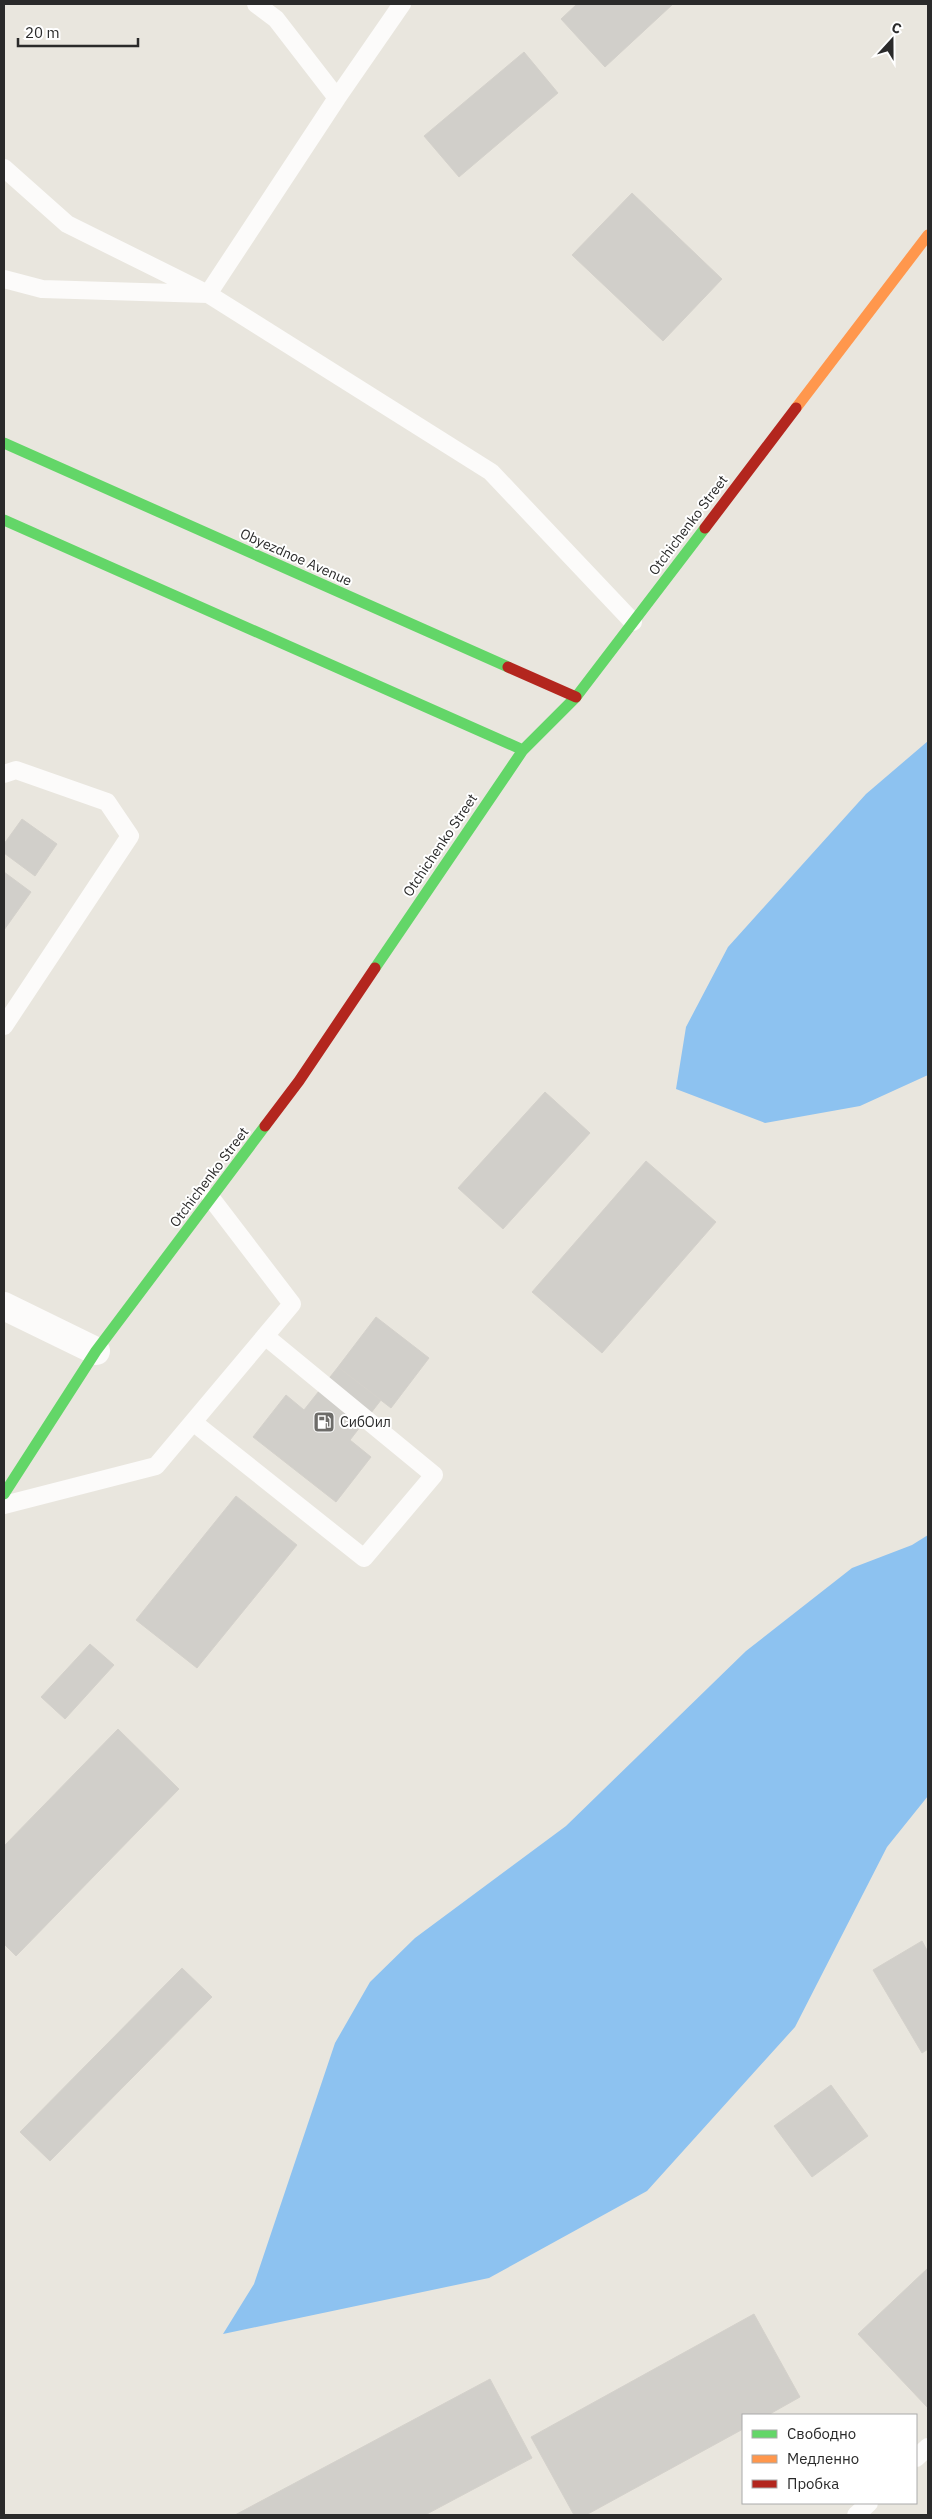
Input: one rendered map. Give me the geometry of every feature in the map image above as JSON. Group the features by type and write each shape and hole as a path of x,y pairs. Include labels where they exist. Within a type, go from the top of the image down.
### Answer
{"street":[{"name":"Otchichenko Street","path":"4,1494 96,1352 299,1081 523,750 576,698 928,235"},
{"name":"Obyezdnoe Avenue","path":"4,443 576,698"},
{"path":"4,520 523,750"},
{"path":"4,1306 96,1352"}],"lane":[{"path":"256,4 276,19 337,98"},
{"path":"208,294 337,98 402,4"},
{"path":"4,168 67,224 208,294 491,472 633,622"},
{"path":"4,279 42,288 208,294"},
{"path":"4,774 16,770 107,802 130,836 4,1026"},
{"path":"4,1506 156,1466 292,1304 211,1198"},
{"path":"192,1422 364,1558 434,1475 265,1336"},
{"path":"917,2457 928,2447"},
{"path":"856,2515 868,2504"}],"water":[{"path":"928,741 928,1075 860,1106 765,1123 676,1089 686,1027 728,947 866,794"},
{"path":"928,1535 928,1796 887,1847 795,2027 647,2191 489,2278 223,2334 254,2284 335,2043 370,1982 415,1938 566,1826 746,1651 852,1568 912,1545"}],"building":[{"path":"577,4 673,4 605,67 561,19"},
{"path":"524,52 558,93 459,177 424,136"},
{"path":"632,193 722,279 663,341 572,255"},
{"path":"22,819 57,844 35,876 4,853 4,844"},
{"path":"4,872 31,892 4,930"},
{"path":"545,1092 590,1133 503,1229 458,1188"},
{"path":"646,1161 716,1222 602,1353 532,1292"},
{"path":"376,1317 429,1358 391,1408 338,1367"},
{"path":"338,1367 381,1400 350,1440 371,1457 336,1502 253,1437 286,1395 304,1410"},
{"path":"236,1496 297,1545 197,1668 136,1620"},
{"path":"90,1644 114,1665 65,1719 41,1697"},
{"path":"118,1729 179,1789 16,1956 4,1944 4,1846"},
{"path":"922,1941 928,1952 928,2049 922,2053 873,1970"},
{"path":"182,1968 212,1997 50,2161 20,2132"},
{"path":"831,2085 868,2136 812,2177 774,2126"},
{"path":"928,2268 928,2408 858,2334"},
{"path":"754,2314 800,2397 770,2414 742,2414 742,2430 586,2515 574,2515 531,2437"},
{"path":"490,2379 532,2458 425,2515 235,2515"}],"traffic: fast":[{"path":"4,443 508,667"},
{"path":"4,520 523,750"},
{"path":"375,968 523,750 576,697 705,528"},
{"path":"4,1494 96,1351 265,1126"}],"traffic: slow":[{"path":"796,408 928,235"}],"traffic: jam":[{"path":"705,528 796,408"},
{"path":"508,667 576,697"},
{"path":"265,1126 299,1081 375,968"}],"place":[{"name":"СибОил","path":"324,1422"}]}
